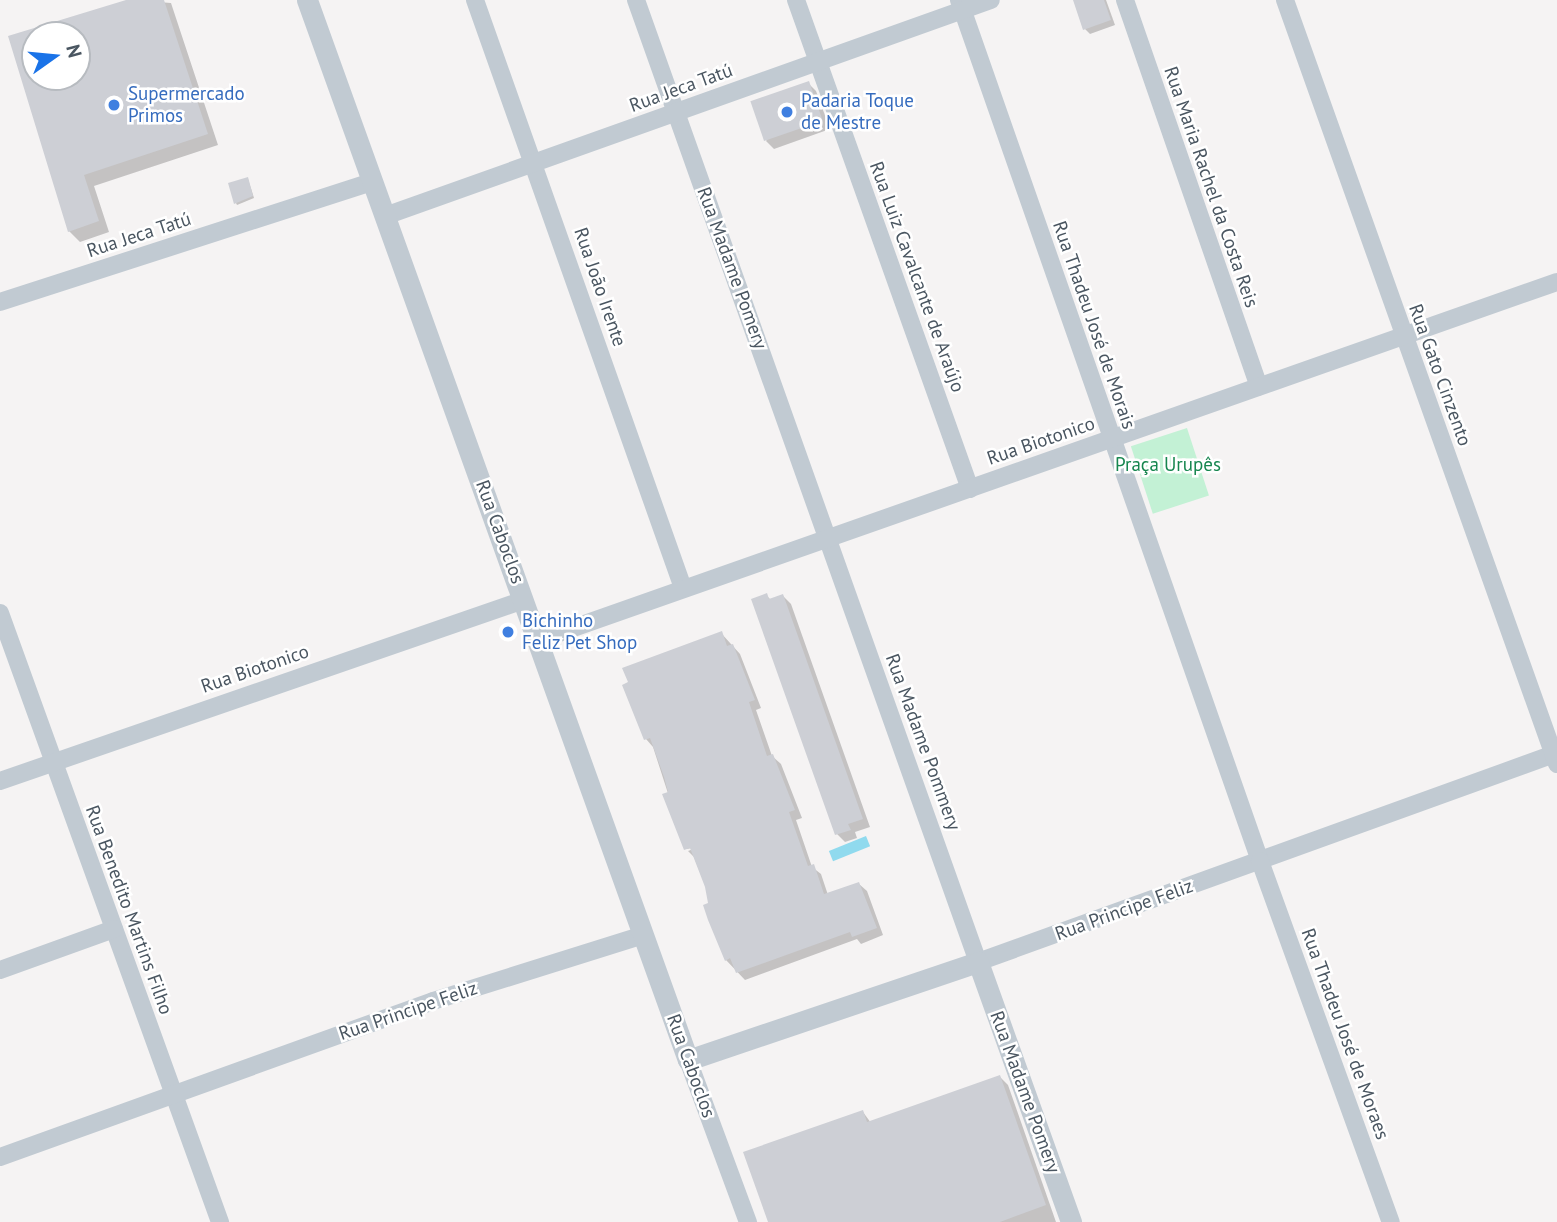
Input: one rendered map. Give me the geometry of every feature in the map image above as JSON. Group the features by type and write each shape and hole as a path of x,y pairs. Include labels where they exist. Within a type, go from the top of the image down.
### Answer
{"street":[{"name":"Rua Caboclos","path":"307,0 748,1222"},
{"name":"Rua João Irente","path":"475,0 683,588"},
{"name":"Rua Madame Pomery","path":"636,0 828,537"},
{"name":"Rua Luiz Cavalcante de Araújo","path":"796,0 970,489"},
{"name":"Rua Jeca Tatú","path":"385,216 817,61 961,5 991,0"},
{"name":"Rua Maria Rachel da Costa Reis","path":"1125,0 1259,387"},
{"name":"Rua Gato Cinzento","path":"1285,0 1556,757"},
{"name":"Rua Thadeu José de Morais","path":"961,5 1259,861"},
{"name":"Rua Jeca Tatú","path":"0,302 372,183"},
{"name":"Rua Biotonico","path":"539,640 1557,282"},
{"name":"Rua Madame Pommery","path":"828,537 978,962"},
{"name":"Rua Biotonico","path":"0,781 524,600"},
{"name":"Rua Benedito Martins Filho","path":"0,613 220,1222"},
{"name":"Rua Principe Feliz","path":"688,1060 978,962 1556,757"},
{"name":"Rua Thadeu José de Moraes","path":"1259,861 1391,1222"},
{"path":"0,970 114,929"},
{"name":"Rua Principe Feliz","path":"0,1157 433,1001 644,935"},
{"name":"Rua Madame Pomery","path":"978,962 1071,1222"}],"green space":[{"name":"Praça Urupês","path":"1187,428 1209,496 1153,514 1131,446"}],"water":[{"path":"866,836 870,846 833,861 829,851"}],"building":[{"name":"Supermercado Primos","path":"126,0 164,0 208,134 84,175 99,221 68,232 25,91 91,91 91,21 57,21"},
{"path":"1073,0 1104,0 1111,20 1083,30"},
{"name":"Supermercado Primos","path":"21,32 21,78 8,36"},
{"name":"Padaria Toque de Mestre","path":"809,81 823,121 764,141 750,101"},
{"path":"248,177 253,196 234,204 228,183"},
{"path":"767,593 769,599 783,594 863,819 848,824 851,830 835,835 751,599"},
{"path":"722,631 727,646 733,644 755,700 749,702 767,756 773,754 795,810 789,812 808,866 814,864 824,894 859,882 877,928 852,937 850,932 736,973 730,958 725,961 708,920 703,905 708,903 705,887 690,848 684,850 662,794 668,792 650,738 644,740 622,685 628,682 622,668"},
{"path":"1000,1075 1046,1205 1000,1222 768,1222 743,1152 863,1110 867,1122"}],"place":[{"name":"Supermercado Primos","path":"114,105"},
{"name":"Padaria Toque de Mestre","path":"787,112"},
{"name":"Bichinho Feliz Pet Shop","path":"508,632"}]}
